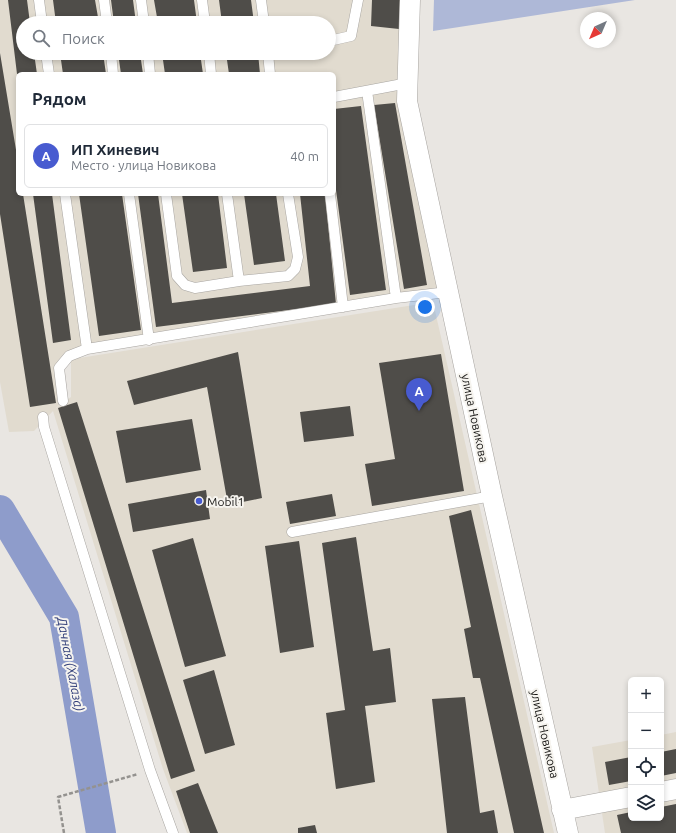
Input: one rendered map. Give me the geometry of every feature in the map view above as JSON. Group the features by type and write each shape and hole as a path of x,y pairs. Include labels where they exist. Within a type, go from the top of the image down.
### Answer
{"street":[{"name":"улица Новикова","path":"410,0 407,102 492,496 568,833"},
{"path":"664,791 676,789"},
{"path":"562,810 628,798"}],"lane":[{"path":"39,0 41,16"},
{"path":"104,0 106,16"},
{"path":"141,0 143,16"},
{"path":"202,0 204,16"},
{"path":"261,0 263,16"},
{"path":"336,39 351,36 358,0"},
{"path":"47,60 49,72"},
{"path":"112,60 113,72"},
{"path":"149,60 150,72"},
{"path":"210,60 211,72"},
{"path":"269,60 270,72"},
{"path":"336,97 408,83"},
{"path":"367,91 396,298"},
{"path":"66,196 87,349"},
{"path":"129,196 149,340"},
{"path":"166,196 176,276 184,285 195,288 239,281 288,276 295,269 298,257 288,196"},
{"path":"227,196 239,281"},
{"path":"330,196 343,307"},
{"path":"62,401 59,368 69,356 87,349 149,340 396,298 448,292"},
{"path":"43,416 44,427 150,770 172,833"},
{"path":"292,532 492,496"}],"path":[{"path":"64,833 58,797 150,770"}],"shaded area":[{"path":"0,0 406,0 403,99 439,288 396,298 89,352 73,359 433,302 554,833 187,833 163,769 53,411 34,431 9,432 0,382","holes":["71,361 71,397 56,408 61,403 59,368"]},
{"path":"434,0 635,0 433,31"},
{"path":"676,732 676,833 605,833 592,747 628,741 628,821 664,821 664,734"}],"building":[{"path":"8,0 27,0 29,16 16,16 16,60 35,60 37,72 17,72"},
{"path":"53,0 95,0 98,16 55,16"},
{"path":"111,0 133,0 135,16 113,16"},
{"path":"154,0 194,0 196,16 157,16"},
{"path":"219,0 251,0 253,16 221,16"},
{"path":"372,0 401,0 399,29 371,26"},
{"path":"0,53 16,150 16,196 23,196 56,403 30,407 0,214"},
{"path":"61,60 104,60 106,72 63,72"},
{"path":"119,60 141,60 143,72 121,72"},
{"path":"163,60 201,60 203,72 165,72"},
{"path":"227,60 259,60 260,72 229,72"},
{"path":"395,103 427,285 404,289 374,105"},
{"path":"361,106 386,290 350,295 336,190 336,109"},
{"path":"33,196 52,196 71,340 53,343"},
{"path":"79,196 122,196 141,330 99,336"},
{"path":"138,196 158,196 172,303 310,286 300,196 325,196 336,304 156,327"},
{"path":"182,196 218,196 227,268 193,272"},
{"path":"244,196 276,196 285,261 254,265"},
{"path":"238,352 262,498 228,505 207,387 134,405 127,381"},
{"path":"441,354 464,491 372,506 365,464 395,459 379,363"},
{"path":"77,402 195,771 171,779 58,408"},
{"path":"350,406 354,436 304,442 300,412"},
{"path":"192,419 201,470 126,483 116,431"},
{"path":"206,490 210,519 133,532 128,504"},
{"path":"332,494 336,516 290,524 286,502"},
{"path":"471,510 544,833 514,833 480,678 473,678 464,629 471,627 449,516"},
{"path":"356,537 373,651 390,648 396,702 365,706 375,782 336,789 326,713 345,710 322,543"},
{"path":"193,538 226,656 185,667 152,550"},
{"path":"299,541 314,647 280,653 265,546"},
{"path":"214,670 235,745 205,754 183,680"},
{"path":"465,697 480,813 494,810 498,833 447,833 432,699"},
{"path":"676,749 676,773 664,775 664,751"},
{"path":"628,758 628,782 609,785 605,762"},
{"path":"198,783 218,833 190,833 176,791"},
{"path":"676,804 676,833 621,833 617,815 628,813 628,821 664,821 664,806"},
{"path":"315,825 317,833 298,833 298,828"}],"waterway":[{"name":"Дачная (Халаза)","path":"0,510 64,617 101,833"}],"place":[{"name":"ИП Хиневич","path":"419,411"},
{"name":"Mobil1","path":"199,501"}]}
